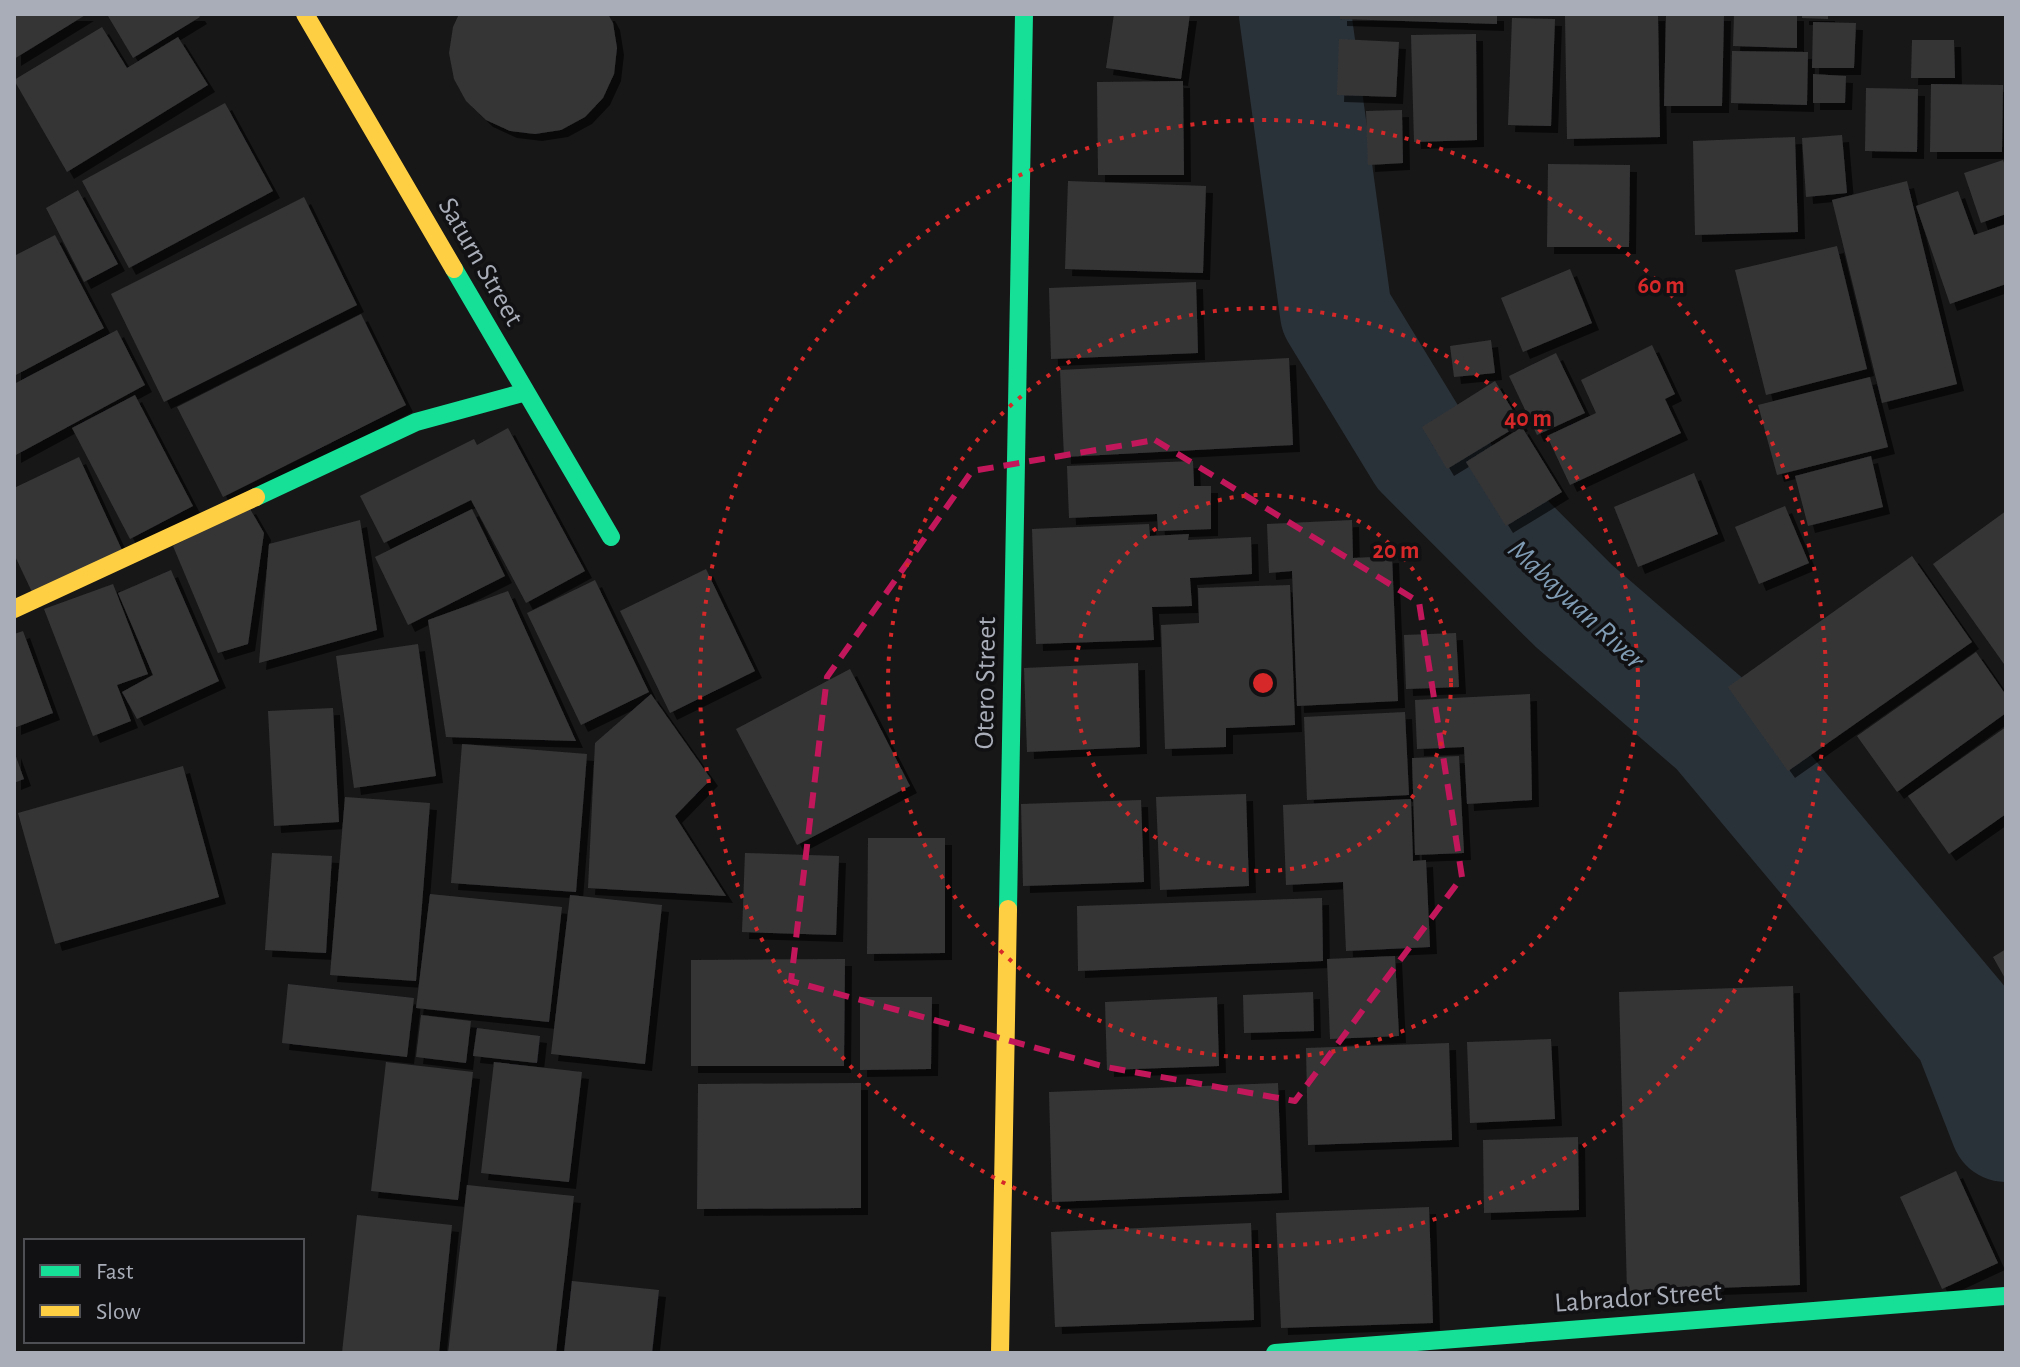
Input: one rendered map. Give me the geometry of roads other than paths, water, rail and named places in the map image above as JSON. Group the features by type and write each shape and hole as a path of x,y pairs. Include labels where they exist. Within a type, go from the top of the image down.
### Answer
{"street":[{"name":"Saturn Street","path":"305,14 611,537"},
{"name":"Otero Street","path":"1000,1353 1024,14"},
{"path":"14,609 416,422 526,392"},
{"name":"Labrador Street","path":"1275,1353 2005,1296"}],"waterway":[{"name":"Mabayuan River","path":"1295,14 1336,313 1422,454 1574,606 1717,730 1969,1031 2006,1126"}]}
